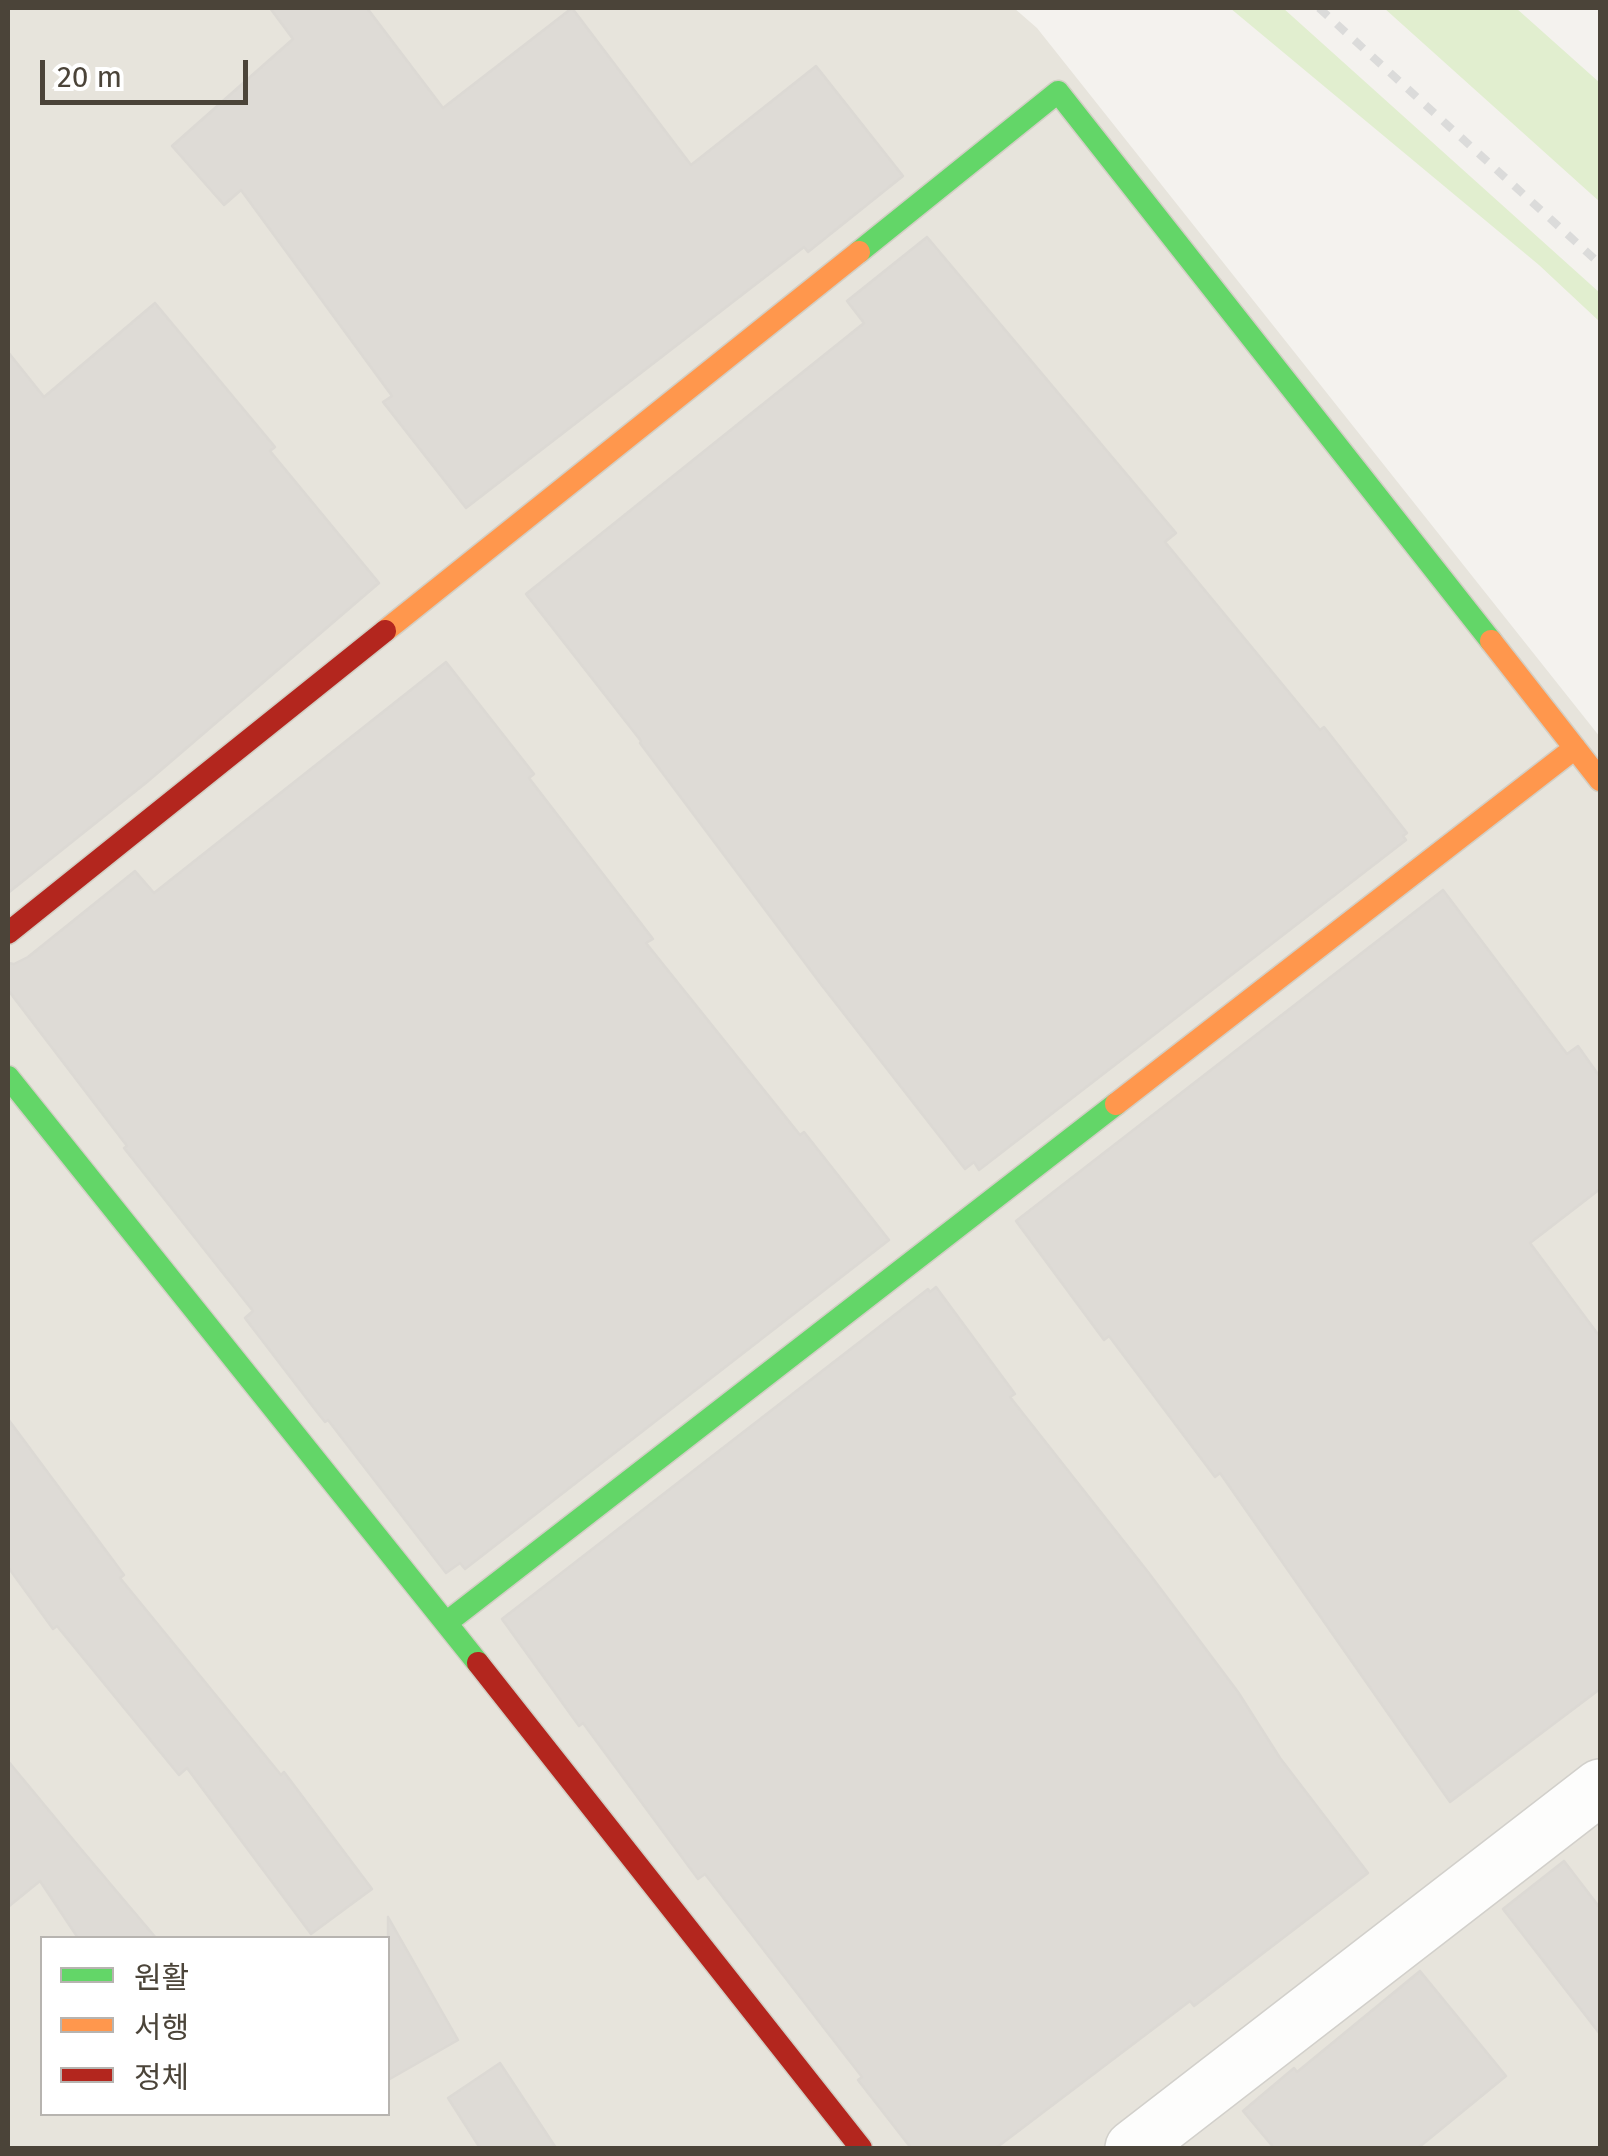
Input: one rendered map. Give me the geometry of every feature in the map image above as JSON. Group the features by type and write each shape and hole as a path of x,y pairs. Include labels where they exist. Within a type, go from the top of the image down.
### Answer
{"street":[{"path":"8,933 1058,92 1600,780"},
{"path":"446,1623 1575,748"},
{"path":"8,1077 861,2148"},
{"path":"1133,2148 1600,1787"}],"shaded area":[{"path":"8,8 1014,8 1037,28 1600,737 1600,2148 8,2148"}],"green space":[{"path":"1230,8 1283,8 1600,293 1600,322 1539,265"},
{"path":"1384,8 1516,8 1600,83 1600,202"}],"building":[{"path":"270,8 367,8 443,108 572,8 691,165 816,66 903,176 808,252 804,247 466,508 383,402 392,396 241,190 224,205 172,146 293,39"},
{"path":"927,237 1176,533 1165,542 1320,730 1324,727 1407,833 1403,836 1406,840 979,1170 974,1162 965,1169 526,594 864,323 847,301"},
{"path":"155,303 275,447 270,451 379,583 147,782 8,893 8,352 44,397"},
{"path":"446,662 534,774 529,778 653,939 646,943 889,1240 465,1569 460,1563 446,1573 245,1318 253,1311 124,1148 127,1146 8,990 8,963 28,957 135,871 154,893"},
{"path":"1443,890 1567,1054 1578,1046 1600,1077 1600,1189 1530,1243 1600,1337 1600,1689 1450,1802 1220,1473 1215,1477 1109,1336 1104,1340 1016,1221"},
{"path":"936,1287 1015,1394 1010,1397 1148,1572 1238,1692 1280,1758 1368,1873 1194,2006 1190,2001 996,2148 911,2148 858,2080 862,2077 705,1874 698,1879 502,1619 928,1289 930,1292"},
{"path":"8,1419 124,1575 120,1578 281,1775 284,1772 372,1889 311,1934 187,1768 179,1775 57,1626 53,1629 8,1567"},
{"path":"8,1761 154,1936 77,1936 40,1881 8,1907"},
{"path":"1564,1861 1600,1908 1600,2034 1503,1909"},
{"path":"388,1917 458,2040 390,2079 390,1936"},
{"path":"1420,1971 1506,2076 1418,2148 1274,2148 1243,2111"},
{"path":"500,2063 556,2148 480,2148 448,2098"}],"railway":[{"path":"1319,8 1600,264"}],"traffic: fast":[{"path":"859,252 1058,92 1491,641"},
{"path":"8,1077 478,1663"},
{"path":"446,1623 1116,1104"}],"traffic: slow":[{"path":"385,631 859,252"},
{"path":"1491,641 1600,780"},
{"path":"1116,1104 1575,748"}],"traffic: jam":[{"path":"8,933 385,631"},
{"path":"478,1663 861,2148"}]}
